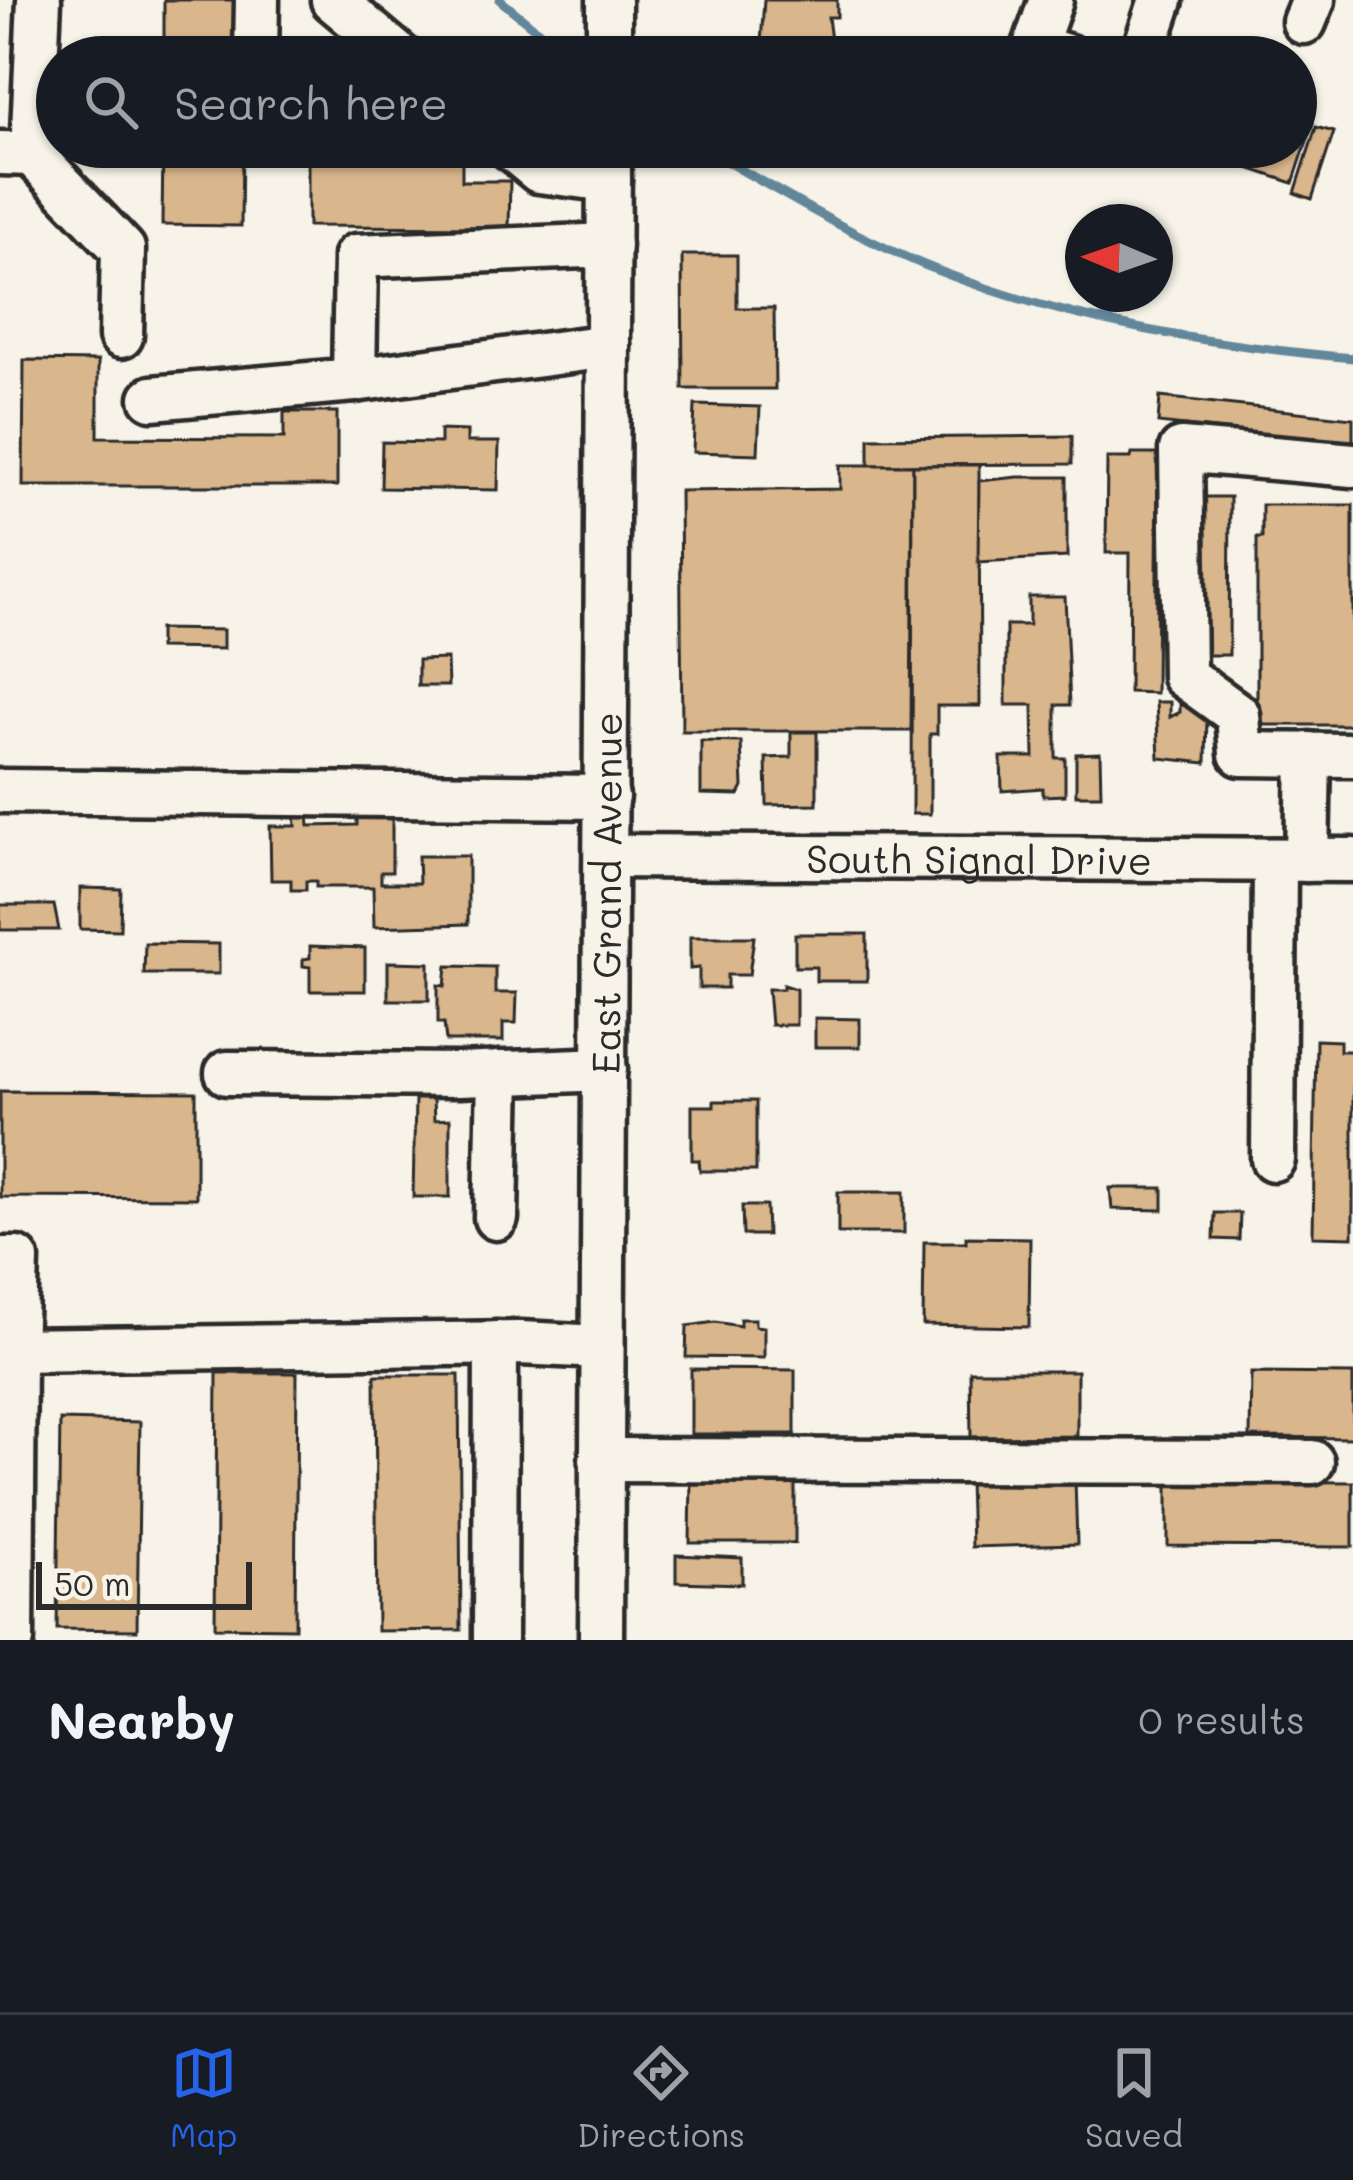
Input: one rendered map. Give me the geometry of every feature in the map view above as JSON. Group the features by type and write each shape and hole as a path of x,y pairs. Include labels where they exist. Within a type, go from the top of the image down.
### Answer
{"street":[{"path":"39,0 16,154 123,249 121,336"},
{"path":"256,36 257,0"},
{"path":"333,0 376,36"},
{"path":"609,0 609,36"},
{"path":"1039,36 1051,0"},
{"path":"1149,36 1161,0"},
{"path":"535,168 565,168"},
{"name":"East Grand Avenue","path":"601,1640 609,168"},
{"path":"354,380 356,256 609,244"},
{"path":"152,398 354,380 608,346"},
{"path":"1353,465 1181,450 1184,676 1238,715 1241,754 1353,755"},
{"path":"1273,1159 1291,860 1309,754"},
{"path":"0,791 607,797"},
{"name":"South Signal Drive","path":"608,856 1353,860"},
{"path":"227,1073 605,1069"},
{"path":"496,1218 499,1073"},
{"path":"0,1259 17,1258 12,1640"},
{"path":"494,1640 496,1343"},
{"path":"14,1350 496,1343 602,1347"},
{"path":"601,1460 1312,1462"}],"building":[{"path":"164,0 243,0 242,36 164,36"},
{"path":"764,0 837,0 837,17 828,17 830,36 761,36"},
{"path":"1317,127 1334,132 1312,199 1295,193 1303,168 1317,168"},
{"path":"163,168 242,168 241,226 162,225"},
{"path":"308,168 462,168 462,181 510,181 509,227 308,226"},
{"path":"1248,168 1298,168 1293,183"},
{"path":"682,255 737,255 737,308 774,308 775,389 683,389"},
{"path":"24,360 98,361 98,437 284,438 284,412 337,412 337,486 23,486"},
{"path":"1160,397 1353,418 1353,444 1158,423"},
{"path":"695,405 760,407 758,454 693,452"},
{"path":"440,430 467,431 467,442 499,442 498,490 381,488 382,442 440,443"},
{"path":"1072,436 1072,464 869,465 869,438"},
{"path":"1132,454 1158,454 1156,693 1129,692 1130,553 1106,553 1107,458 1131,458"},
{"path":"840,465 913,465 911,731 682,731 680,491 840,489"},
{"path":"913,465 979,465 980,706 937,706 937,734 930,734 930,814 912,814"},
{"path":"1067,477 1067,557 978,562 979,481"},
{"path":"1203,497 1230,497 1229,655 1202,655"},
{"path":"1262,505 1353,505 1353,725 1257,725 1257,538 1262,538"},
{"path":"1029,597 1065,597 1070,705 1056,705 1056,758 1065,758 1065,795 1043,796 1043,788 1002,791 1001,757 1034,757 1033,705 1006,705 1006,625 1029,625"},
{"path":"159,629 223,630 223,649 159,648"},
{"path":"447,659 448,686 418,686 418,660"},
{"path":"1156,702 1170,702 1170,717 1180,712 1180,705 1200,705 1207,713 1206,763 1159,758"},
{"path":"791,732 817,732 817,804 767,805 766,758 791,757"},
{"path":"701,741 741,742 743,787 739,795 701,794"},
{"path":"1100,753 1101,795 1076,795 1076,754"},
{"path":"295,814 308,814 309,826 357,825 357,818 392,817 392,872 381,872 381,883 419,883 418,856 468,856 468,924 374,927 373,887 316,887 316,881 306,881 306,890 291,890 291,880 271,880 270,826 296,826"},
{"path":"80,888 121,889 120,930 80,929"},
{"path":"0,905 54,905 59,930 0,930"},
{"path":"795,934 867,934 867,981 816,981 816,967 795,967"},
{"path":"690,937 754,937 749,975 727,975 727,988 699,988 699,968 690,969"},
{"path":"145,943 219,944 219,974 144,974"},
{"path":"310,946 365,948 365,991 310,991 310,967 303,966 303,959 310,958"},
{"path":"388,962 429,963 429,1000 388,1000"},
{"path":"447,966 495,967 495,993 517,993 516,1023 503,1023 503,1041 446,1041 444,1023 438,1023 438,985 445,986"},
{"path":"783,985 796,989 796,1025 771,1025 768,989 783,989"},
{"path":"815,1018 860,1019 860,1047 815,1047"},
{"path":"1316,1040 1340,1041 1340,1051 1353,1051 1353,1237 1313,1236"},
{"path":"0,1091 196,1092 196,1198 0,1197"},
{"path":"415,1099 433,1099 434,1120 450,1119 450,1197 413,1197"},
{"path":"714,1101 756,1101 756,1171 700,1171 699,1160 692,1160 692,1106 714,1106"},
{"path":"1110,1188 1163,1188 1163,1210 1112,1209"},
{"path":"838,1192 904,1192 904,1233 838,1233"},
{"path":"742,1206 766,1206 767,1235 743,1235"},
{"path":"1215,1213 1240,1213 1239,1240 1214,1239"},
{"path":"966,1237 1030,1238 1029,1327 923,1325 924,1242 966,1242"},
{"path":"740,1319 755,1319 755,1326 764,1327 764,1358 686,1357 687,1326 715,1322 740,1326"},
{"path":"691,1369 795,1370 795,1434 691,1434"},
{"path":"970,1371 1077,1371 1077,1436 971,1437"},
{"path":"217,1373 297,1373 295,1628 215,1627"},
{"path":"1251,1373 1353,1374 1353,1438 1250,1437"},
{"path":"375,1375 459,1375 461,1630 377,1631"},
{"path":"60,1420 140,1422 137,1630 57,1629"},
{"path":"691,1478 795,1478 795,1543 690,1543"},
{"path":"1075,1479 1077,1544 971,1547 969,1481"},
{"path":"1168,1481 1353,1482 1353,1547 1168,1546"},
{"path":"676,1555 742,1558 742,1584 676,1582"}],"waterway":[{"path":"500,0 544,36"},
{"path":"738,168 878,244 939,271 1040,305 1143,329 1353,358"}]}
